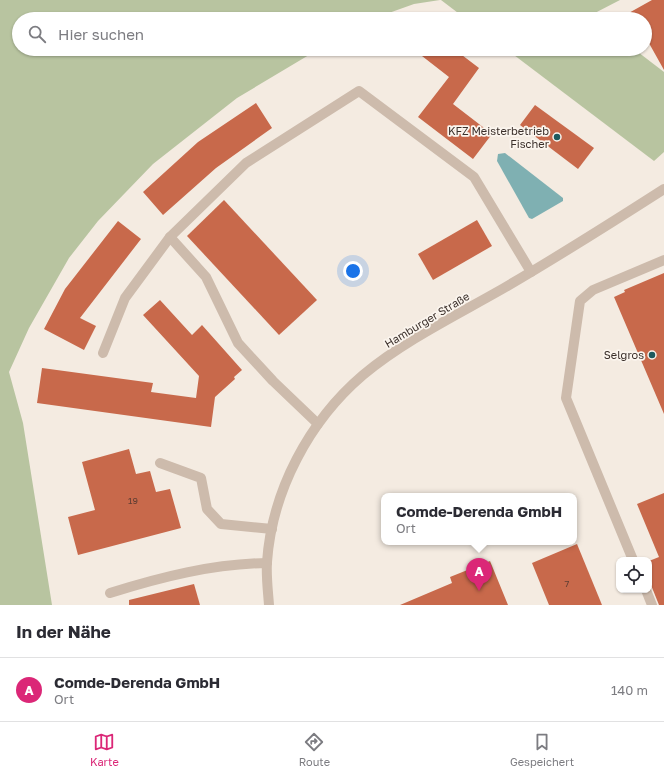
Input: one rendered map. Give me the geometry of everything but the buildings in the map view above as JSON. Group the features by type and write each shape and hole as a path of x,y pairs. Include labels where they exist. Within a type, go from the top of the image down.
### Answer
{"street":[{"path":"103,353 125,298 170,237 246,164 359,91 474,177 531,272"},
{"name":"Hamburger Straße","path":"269,605 267,563 272,529 287,480 302,449 318,424 333,405 364,375 404,346 531,272 664,189"},
{"path":"170,237 206,276 238,343 273,381 318,424"},
{"path":"632,557 566,398 580,301 593,290 664,260"},
{"path":"160,463 201,478 207,509 221,524 272,529"},
{"path":"110,594 173,575 210,567 242,563 267,563"},
{"path":"647,593 652,605"}],"green space":[{"path":"0,0 440,0 414,4 392,12 12,12 12,56 307,56 237,98 153,164 98,221 69,258 29,328 9,372 23,423 52,605 0,605"},
{"path":"441,0 620,0 597,12 457,12"},
{"path":"515,56 643,56 664,72 664,152 654,161"}],"water":[{"path":"505,153 563,198 563,201 532,219 529,218 497,161 498,154"}],"place":[{"name":"KFZ Meisterbetrieb Fischer","path":"557,137"},
{"name":"Selgros","path":"652,355"},
{"name":"Comde-Derenda GmbH","path":"479,591"}]}
